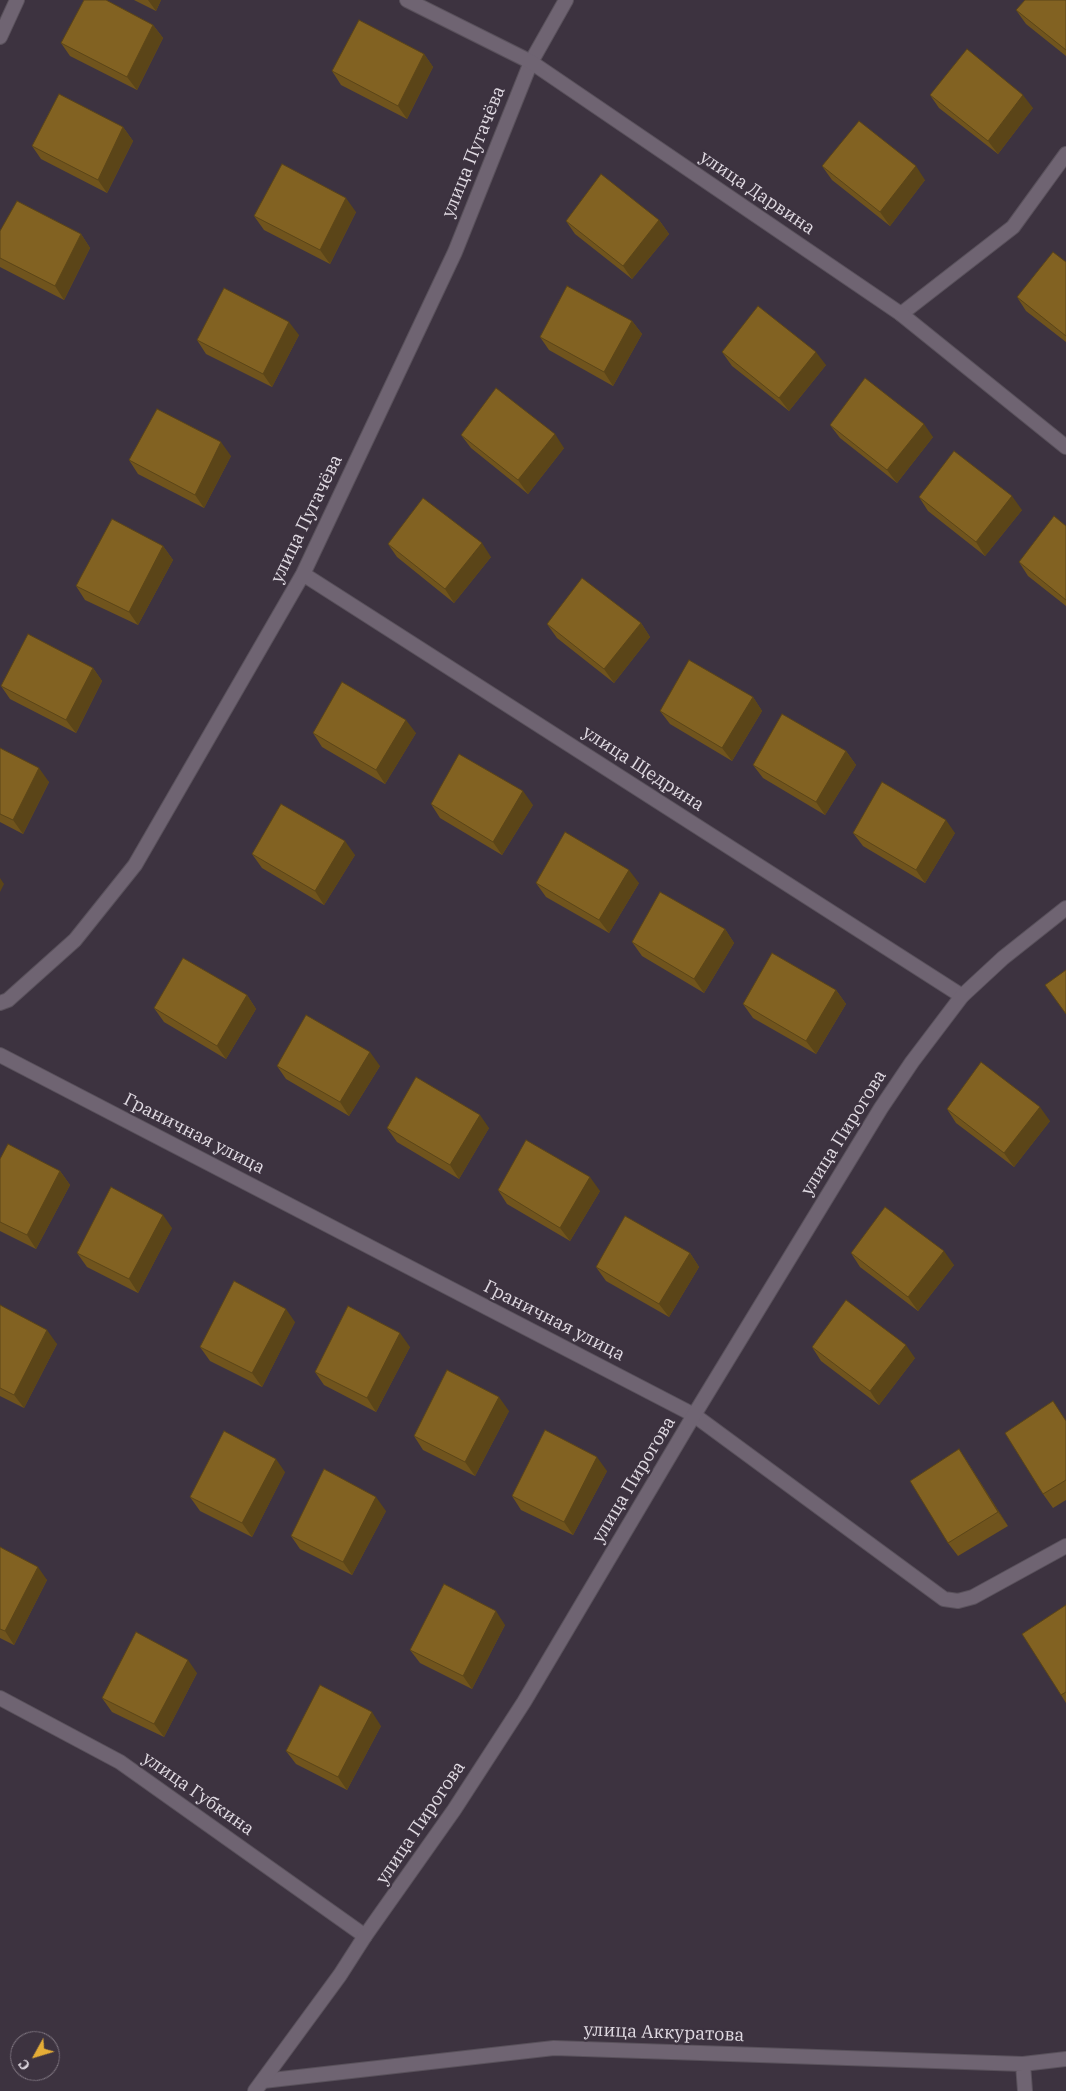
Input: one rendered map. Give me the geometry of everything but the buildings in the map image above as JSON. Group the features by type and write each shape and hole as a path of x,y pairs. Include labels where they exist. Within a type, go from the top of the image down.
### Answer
{"street":[{"path":"0,37 17,0"},
{"name":"улица Дарвина","path":"407,0 531,62 901,314 1066,447"},
{"name":"улица Пугачёва","path":"0,1003 8,1000 75,940 134,865 303,574 455,252 531,62 566,0"},
{"path":"901,314 1013,227 1066,154"},
{"name":"улица Щедрина","path":"303,574 962,996"},
{"name":"улица Пирогова","path":"259,2086 340,1975 365,1936 454,1810 524,1702 694,1415 881,1108 912,1062 962,996 1003,958 1066,908"},
{"name":"Граничная улица","path":"0,1055 694,1415 944,1599 958,1601 973,1597 1066,1546"},
{"name":"улица Губкина","path":"0,1698 120,1762 365,1936"},
{"name":"улица Аккуратова","path":"259,2086 554,2048 1023,2064 1066,2059"},
{"path":"1023,2064 1024,2091"}]}
